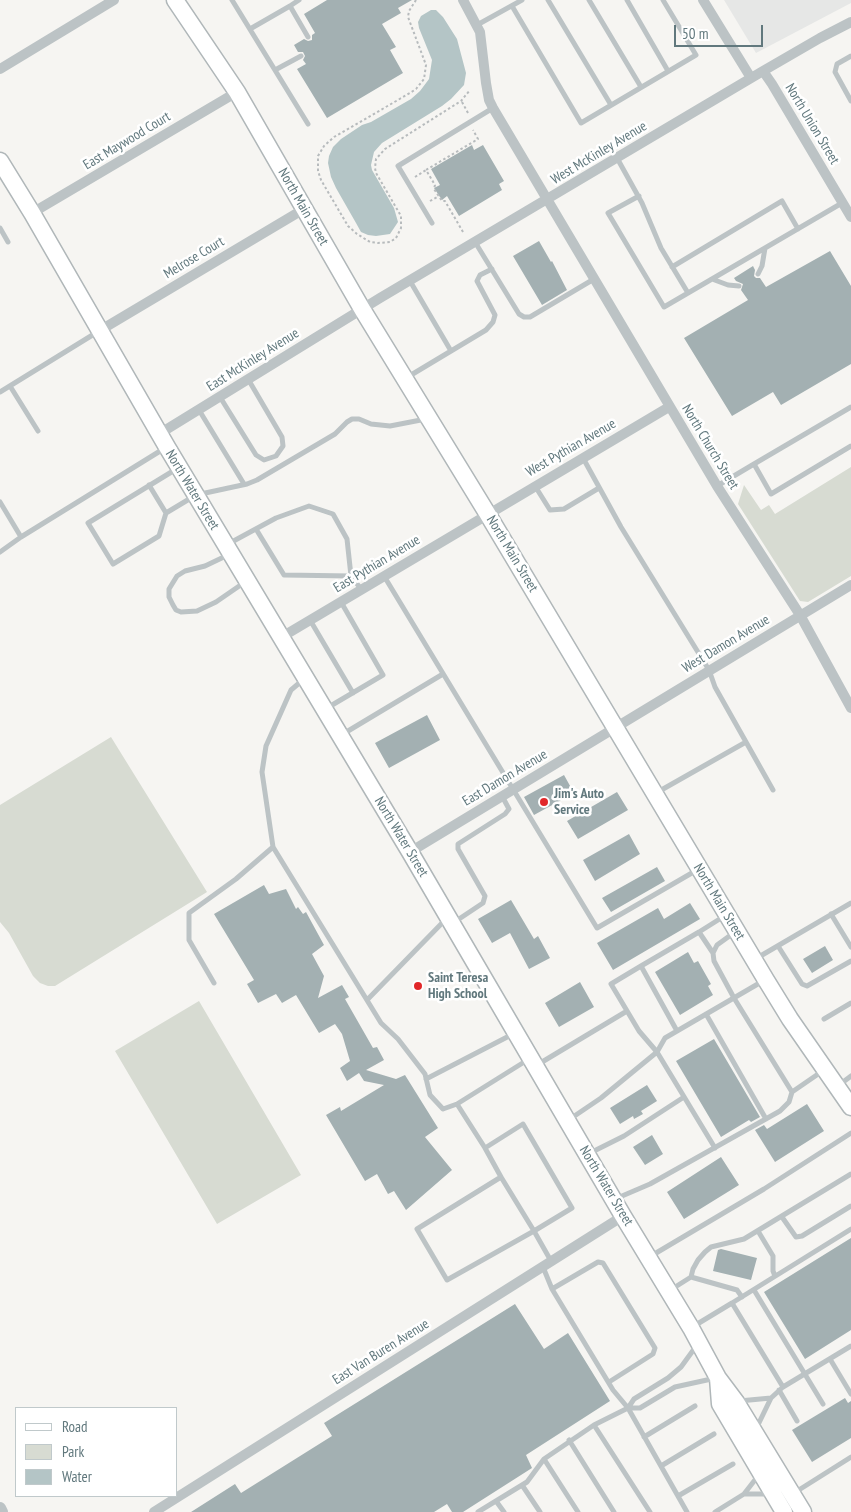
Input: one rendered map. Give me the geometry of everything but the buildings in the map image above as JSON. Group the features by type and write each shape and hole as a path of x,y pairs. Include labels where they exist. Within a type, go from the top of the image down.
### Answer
{"main road":[{"name":"North Main Street","path":"175,0 237,92 362,309 487,513 736,931 824,1070 851,1107"},
{"name":"North Water Street","path":"3,171 32,213 246,581 410,852 587,1155 695,1335 718,1378 736,1402 803,1512"},
{"path":"718,1378 720,1404 784,1512"}],"street":[{"path":"0,69 114,0"},
{"name":"North Church Street","path":"463,0 477,25 482,43 488,94 493,108 669,407 800,616 851,708"},
{"path":"703,0 751,78"},
{"name":"West McKinley Avenue","path":"362,309 751,78 851,22"},
{"name":"North Union Street","path":"763,71 851,217"},
{"name":"East Maywood Court","path":"32,213 237,92"},
{"name":"Melrose Court","path":"99,331 304,209"},
{"name":"East McKinley Avenue","path":"163,440 198,410 362,309"},
{"name":"West Pythian Avenue","path":"487,513 669,407"},
{"name":"East Pythian Avenue","path":"280,638 487,513"},
{"name":"West Damon Avenue","path":"614,727 851,584"},
{"name":"East Damon Avenue","path":"410,852 614,727"},
{"name":"East Van Buren Avenue","path":"178,1497 623,1216"},
{"name":"East Van Buren Avenue","path":"154,1512 178,1497"},
{"path":"0,1508 2,1512"}],"lane":[{"path":"232,0 308,124"},
{"path":"250,29 299,0"},
{"path":"477,25 522,0"},
{"path":"548,0 610,105"},
{"path":"589,0 641,87"},
{"path":"627,0 668,71"},
{"path":"512,6 581,123 696,56 663,0"},
{"path":"290,6 308,37"},
{"path":"275,70 301,56"},
{"path":"851,56 837,64 835,72 851,101"},
{"path":"432,223 398,166 493,108"},
{"path":"617,158 638,196 661,248 688,293"},
{"path":"638,196 608,213 664,307 843,203"},
{"path":"672,267 782,201 798,229"},
{"path":"0,228 8,242"},
{"path":"475,242 519,314 524,317 530,317 594,279"},
{"path":"758,274 766,248"},
{"path":"405,379 486,330 493,322 495,315 477,281 480,275 492,269"},
{"path":"712,279 728,285 739,286"},
{"path":"410,281 451,351"},
{"path":"0,392 99,331"},
{"path":"220,397 256,455 264,460 276,456 283,446 282,437 248,380"},
{"path":"10,386 38,431"},
{"path":"717,486 851,407"},
{"path":"198,410 244,484"},
{"path":"179,467 88,523 113,564 159,536 166,513 196,495 257,480 335,434 352,419 390,426 415,423 429,418"},
{"path":"0,552 163,440"},
{"path":"754,464 771,494 851,446"},
{"path":"276,456 282,466"},
{"path":"583,458 621,527 709,670 715,687 773,790"},
{"path":"149,485 166,513"},
{"path":"535,486 550,510 564,509 599,488"},
{"path":"0,502 21,537"},
{"path":"246,581 216,602 197,611 181,612 176,610 169,597 169,589 177,576 185,571 205,566 256,529 276,518 309,506 333,514 347,539 351,576 361,589"},
{"path":"256,529 284,575 351,576"},
{"path":"384,576 597,928 699,869"},
{"path":"324,710 383,675 341,602"},
{"path":"310,620 353,693"},
{"path":"340,736 444,674"},
{"path":"305,679 291,690 266,746 262,772 273,847 381,1023 398,1039 425,1074 430,1095 443,1109 457,1104 627,1011"},
{"path":"655,794 746,742"},
{"path":"367,1000 450,920 483,903 485,896 458,849 458,844 505,814 509,809 502,796"},
{"path":"214,982 189,940 189,914 236,879 273,847"},
{"path":"754,960 851,903"},
{"path":"832,914 851,947"},
{"path":"715,1148 656,1052 638,1031 611,984 727,915"},
{"path":"713,953 717,944 736,931"},
{"path":"699,932 713,953 714,961 734,998 792,1092"},
{"path":"778,946 802,984 807,986 851,961"},
{"path":"641,966 677,1031"},
{"path":"567,1120 601,1098 656,1052 665,1038 766,980"},
{"path":"824,1019 851,1003"},
{"path":"706,1014 766,1119"},
{"path":"426,1079 516,1033"},
{"path":"614,1200 650,1184 780,1111 789,1102 792,1092 824,1070"},
{"path":"836,1087 851,1076"},
{"path":"587,1155 624,1136 684,1097"},
{"path":"457,1104 534,1232 547,1264 552,1289 609,1382 628,1408 687,1512"},
{"path":"484,1148 523,1124 572,1208 534,1232 447,1280 417,1229 502,1177"},
{"path":"649,1257 764,1189 851,1133"},
{"path":"692,1277 693,1269 705,1252 718,1244 744,1239 851,1174"},
{"path":"782,1217 796,1237 802,1236 851,1206"},
{"path":"628,1408 634,1399 682,1367 695,1335 732,1302 851,1229"},
{"path":"758,1231 773,1256 773,1272 775,1276"},
{"path":"552,1289 598,1262 603,1263 655,1348 653,1354 609,1382"},
{"path":"669,1291 692,1277 737,1290 742,1297"},
{"path":"754,1290 823,1404"},
{"path":"732,1302 797,1421"},
{"path":"754,1432 771,1398 781,1389 851,1347"},
{"path":"830,1359 851,1393"},
{"path":"478,1512 527,1482 544,1459 569,1440 594,1425 628,1408 640,1408 675,1387 718,1378"},
{"path":"736,1402 771,1398"},
{"path":"644,1437 695,1406"},
{"path":"594,1425 650,1512"},
{"path":"661,1466 714,1434"},
{"path":"569,1440 614,1512"},
{"path":"792,1494 851,1457"},
{"path":"544,1459 578,1512"},
{"path":"678,1496 733,1464"},
{"path":"716,1512 744,1494 761,1472"},
{"path":"522,1485 540,1512"},
{"path":"744,1494 774,1494"},
{"path":"496,1501 504,1512"}],"path":[{"path":"416,0 408,18 426,65 424,79 410,93 334,137 324,146 318,156 318,171 321,180 348,226 357,234 370,242 378,243 390,242 396,238 401,228 402,216 376,173 376,159 385,150 461,101 470,90"},
{"path":"461,101 468,113"},
{"path":"415,177 478,139 472,128"},
{"path":"426,170 435,185 434,189 442,201 445,201 463,232"},
{"path":"430,202 439,196"}],"shaded area":[{"path":"724,0 851,0 851,3 756,53"}],"green space":[{"path":"851,467 851,576 808,602 800,601 738,504 744,485 761,510 769,505 775,514"},
{"path":"111,737 207,892 55,986 48,986 40,983 33,976 9,933 0,922 0,805"},
{"path":"199,1001 301,1175 217,1224 115,1051"}],"water":[{"path":"431,10 436,10 443,17 457,39 466,73 464,85 442,106 382,143 374,152 371,165 372,170 394,208 398,222 390,234 368,235 361,232 336,188 331,177 328,163 329,156 333,147 341,139 362,125 371,122 411,99 429,79 432,60 418,22 421,16"}],"place":[{"name":"Jim's Auto Service","path":"544,802"},
{"name":"Saint Teresa High School","path":"418,986"}]}
